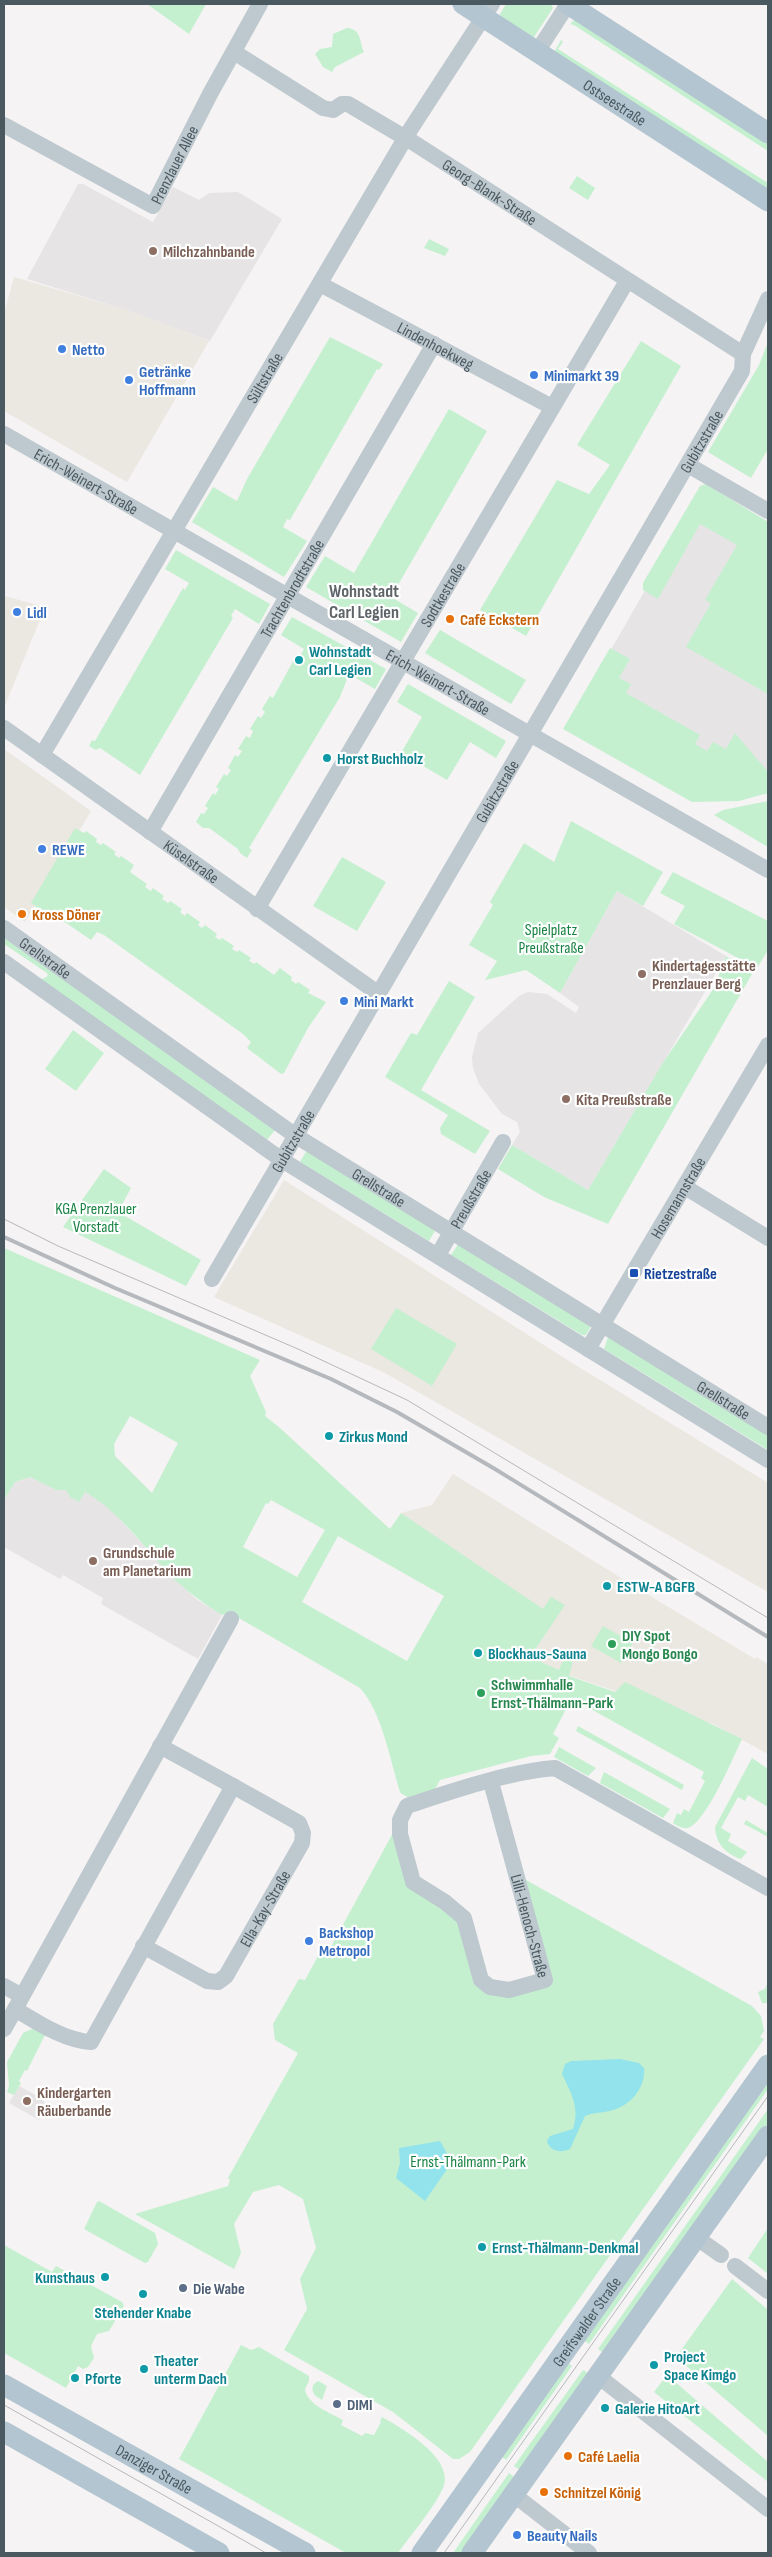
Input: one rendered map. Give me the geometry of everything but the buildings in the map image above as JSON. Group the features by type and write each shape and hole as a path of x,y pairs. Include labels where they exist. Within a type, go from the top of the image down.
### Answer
{"main road":[{"name":"Ostseestraße","path":"463,4 488,10 536,52 768,201"},
{"path":"568,4 768,133"},
{"name":"Greifswalder Straße","path":"422,2553 768,2065"},
{"path":"472,2553 768,2136"},
{"name":"Danziger Straße","path":"4,2384 304,2553"},
{"path":"4,2432 219,2553"}],"street":[{"path":"234,52 260,4"},
{"path":"536,52 568,4"},
{"name":"Sültstraße","path":"42,755 406,138 488,10"},
{"name":"Prenzlauer Allee","path":"4,125 153,206 210,94 234,52"},
{"name":"Georg-Blank-Straße","path":"234,52 323,108 333,110 342,104 348,104 406,138 743,354"},
{"name":"Sodtkestraße","path":"257,909 627,280"},
{"name":"Lindenhoekweg","path":"320,284 552,407"},
{"name":"Gubitzstraße","path":"212,1278 742,371 743,354 768,300"},
{"name":"Trachtenbrodtstraße","path":"150,832 289,597 434,344"},
{"name":"Erich-Weinert-Straße","path":"4,434 768,870"},
{"path":"688,464 768,511"},
{"name":"Küselstraße","path":"4,728 379,994"},
{"name":"Grellstraße","path":"4,928 296,1136 768,1427"},
{"name":"Grellstraße","path":"4,962 282,1160 768,1460"},
{"name":"Hosemannstraße","path":"588,1349 768,1045"},
{"name":"Preußstraße","path":"438,1255 503,1142"},
{"path":"684,1187 768,1238"},
{"path":"4,2029 231,1619"},
{"name":"Ella-Kay-Straße","path":"143,1946 207,1981 218,1982 226,1976 302,1843 303,1833 299,1823 160,1746"},
{"name":"Lilli-Henoch-Straße","path":"491,1782 545,1980 509,1990 490,1987 481,1980 464,1918 445,1902 413,1882 400,1834 400,1820 407,1806 491,1782 534,1770 555,1768 768,1888"},
{"path":"4,1986 18,2002 55,2031 82,2042 91,2042 233,1786"},
{"path":"697,2238 721,2255"},
{"path":"736,2266 768,2292"},
{"path":"598,2376 768,2508"},
{"path":"513,2494 590,2553"}],"shaded area":[{"name":"Milchzahnbande","path":"78,184 83,184 153,222 173,187 199,200 209,193 238,192 282,219 210,341 136,313 27,279"},
{"path":"14,277 137,313 209,341 127,482 4,411 4,314"},
{"path":"706,484 768,522 768,790 585,695"},
{"path":"4,596 45,607 4,708"},
{"path":"4,749 91,811 25,922 4,907"},
{"path":"617,891 726,956 588,1190 512,1145 520,1132 517,1122 502,1114 479,1084 473,1068 472,1057 478,1033 519,996 528,992 547,994 576,1013 579,1007 560,993"},
{"path":"284,1180 569,1361 768,1483 768,1592 383,1372 214,1297"},
{"path":"453,1474 660,1602 755,1659 756,1657 768,1664 768,1754 713,1724 568,1675 573,1661 559,1670 529,1657 390,1529 401,1513 432,1505"},
{"name":"Grundschule am Planetarium","path":"30,1477 56,1490 64,1488 85,1492 107,1505 171,1575 196,1599 222,1615 198,1659 101,1604 103,1598 63,1575 60,1579 4,1547 4,1500 15,1482"},
{"name":"Kindergarten Räuberbande","path":"19,2086 43,2099 46,2107 39,2120 9,2103"}],"green space":[{"path":"147,4 206,4 189,34"},
{"path":"506,4 551,4 553,8 534,37 531,38 501,18 500,14"},
{"path":"574,20 768,144 768,151 570,24"},
{"path":"347,28 358,33 364,52 335,67 332,72 323,67 315,54 320,49 332,47 333,34"},
{"path":"561,40 563,42 558,49 768,183 768,190 553,54"},
{"path":"577,176 595,188 588,200 569,188"},
{"path":"429,239 449,249 445,256 424,248"},
{"path":"330,337 383,364 379,370 377,369 290,520 287,519 283,527 307,541 284,577 192,522 213,487 237,501 247,479"},
{"path":"641,341 681,366 526,636 480,610 557,480 589,494 610,465 577,445"},
{"path":"768,342 768,449 751,478 708,452 759,365"},
{"path":"449,409 487,431 391,597 418,613 401,642 306,587 325,556 354,573"},
{"path":"706,484 768,522 768,694 686,647 711,603 705,600 737,545 700,524 658,599 643,590 643,583 700,486"},
{"path":"176,550 270,604 259,624 235,609 231,616 233,618 140,775 100,748 96,750 89,746 92,740 95,741 183,588 185,590 189,583 165,569"},
{"path":"292,617 386,669 375,689 349,674 340,697 249,848 252,850 247,858 209,828 203,828 196,822 201,813 204,814 208,808 205,806 213,793 215,795 219,789 216,787 224,774 227,776 231,770 228,768 235,755 238,757 242,751 238,749 246,736 250,738 253,731 250,729 258,716 261,718 265,712 262,709 270,696 273,698 297,654 300,656 304,649 281,635"},
{"path":"440,630 526,680 511,704 425,653"},
{"path":"610,648 630,659 619,678 631,684 626,693 700,735 695,744 707,751 713,742 726,749 735,733 768,772 768,793 739,801 692,802 563,729"},
{"path":"408,684 506,741 496,758 470,742 447,780 401,753 422,717 397,702"},
{"path":"768,801 768,847 714,815 723,810"},
{"name":"Spielplatz Preußstraße","path":"571,821 663,872 643,906 617,891 560,993 526,970 485,980 497,961 469,945 493,905 490,902 524,843 554,862"},
{"path":"75,828 84,833 86,831 97,839 96,842 101,845 103,843 116,852 114,854 119,858 121,856 134,865 130,872 147,884 145,887 151,891 153,888 164,896 162,899 168,903 170,901 182,909 180,912 185,916 187,913 200,922 198,925 202,928 205,925 217,934 215,937 220,940 222,938 234,946 232,949 237,952 239,950 251,958 249,961 255,964 256,962 274,975 280,968 292,977 291,980 296,984 298,982 310,990 308,993 326,1002 308,1028 284,1073 281,1074 247,1048 251,1042 243,1034 104,935 97,932 91,940 56,916 54,919 31,903"},
{"path":"342,857 386,882 357,931 313,906"},
{"path":"673,872 768,921 768,950 757,968 674,924 685,906 660,893"},
{"path":"4,937 275,1130 267,1140 40,980 48,976 47,973 4,944"},
{"path":"726,956 752,974 608,1224 544,1197 498,1169 512,1145 588,1190 662,1064 714,988"},
{"path":"449,981 475,997 421,1090 490,1131 475,1154 441,1134 440,1128 448,1115 385,1077 411,1033 417,1035"},
{"path":"73,1030 104,1053 76,1091 45,1069"},
{"path":"307,1150 436,1229 429,1241 300,1162"},
{"name":"KGA Prenzlauer Vorstadt","path":"104,1169 131,1188 118,1212 201,1260 186,1286 63,1227"},
{"path":"459,1243 591,1326 586,1335 582,1335 451,1255"},
{"path":"4,1248 260,1360 250,1376 266,1412 265,1416 390,1529 401,1513 543,1609 551,1597 565,1605 530,1657 559,1670 564,1658 573,1661 569,1676 615,1692 625,1682 742,1739 711,1802 703,1814 688,1828 682,1828 673,1823 677,1813 681,1815 684,1809 689,1812 705,1781 701,1778 704,1772 580,1703 577,1709 572,1706 565,1711 553,1734 559,1738 550,1754 531,1756 440,1780 433,1793 411,1798 407,1797 400,1792 380,1723 368,1698 360,1688 230,1613 222,1615 201,1601 170,1575 110,1510 85,1492 79,1502 70,1497 66,1490 56,1490 30,1477 15,1482 4,1500","holes":["130,1416 178,1443 152,1493 115,1456 114,1444","271,1500 325,1530 297,1577 243,1547 266,1503 268,1504","338,1536 444,1596 407,1661 302,1602"]},
{"path":"396,1308 457,1344 432,1386 371,1349"},
{"path":"608,1337 768,1433 768,1450 604,1349"},
{"name":"DIY Spot Mongo Bongo","path":"603,1626 633,1643 621,1663 591,1646"},
{"path":"578,1726 684,1785 682,1790 576,1731"},
{"path":"559,1747 596,1768 588,1776 554,1757"},
{"path":"752,1758 768,1769 768,1807 748,1795 745,1801 738,1797 721,1828 731,1834 728,1841 747,1852 741,1859 723,1848 717,1838 715,1827"},
{"path":"604,1772 670,1809 663,1818 600,1783"},
{"path":"746,1820 768,1833 768,1837 744,1824"},
{"name":"Ernst-Thälmann-Park","path":"394,1831 410,1886 455,1915 478,1984 549,1981 524,1880 526,1880 752,2006 761,2016 764,2031 760,2037 764,2039 470,2452 459,2459 453,2459 393,2412 284,2350 307,2309 300,2279 316,2248 303,2199 279,2185 253,2192 234,2224 241,2253 234,2269 135,2214 228,2186 230,2180 228,2178 298,2053 275,2040 273,2024 299,1979 305,1980 318,1956 327,1954"},
{"path":"768,1982 768,2003 762,2003 758,1992 765,1989"},
{"path":"34,2028 45,2035 27,2071 25,2070 19,2081 21,2083 14,2095 7,2092 9,2086 7,2062 23,2033"},
{"path":"768,2075 768,2089 589,2344 582,2339"},
{"path":"768,2109 768,2123 605,2354 598,2349"},
{"path":"99,2201 155,2233 158,2244 148,2262 145,2263 84,2229"},
{"path":"768,2228 768,2274 748,2258"},
{"path":"4,2245 52,2272 56,2266 122,2302 124,2306 109,2331 97,2334 91,2346 94,2358 88,2367 83,2369 78,2366 66,2388 4,2353"},
{"path":"732,2279 768,2310 768,2436 679,2361 681,2358 679,2353"},
{"path":"241,2345 251,2350 259,2347 309,2376 305,2389 310,2400 320,2408 343,2420 341,2425 362,2436 365,2433 374,2435 382,2417 414,2437 436,2457 445,2479 442,2490 398,2553 346,2553 179,2459"},
{"path":"567,2362 572,2366 506,2460 501,2456"},
{"path":"583,2370 591,2375 522,2471 514,2466"},
{"path":"667,2375 768,2462 768,2482 654,2392"},
{"path":"318,2381 327,2386 322,2400 313,2392 313,2385"},
{"path":"509,2473 517,2479 464,2553 453,2553"}],"water":[{"path":"620,2059 639,2063 644,2068 643,2082 636,2094 620,2108 585,2116 570,2149 556,2151 553,2149 548,2145 547,2141 550,2136 573,2129 576,2114 574,2100 562,2074 565,2064 571,2061"},
{"path":"440,2141 452,2162 425,2201 396,2178 400,2163 399,2148"}],"tram line":[{"path":"4,1219 58,1246 298,1349 407,1400 768,1618"},
{"path":"444,2553 768,2096"},
{"path":"4,2405 266,2553"}],"railway":[{"path":"4,1237 115,1288 331,1379 397,1412 495,1469 768,1637"}],"place":[{"name":"Milchzahnbande","path":"153,251"},
{"name":"Netto","path":"62,349"},
{"name":"Minimarkt 39","path":"534,375"},
{"name":"Getränke Hoffmann","path":"129,380"},
{"name":"Lidl","path":"17,612"},
{"name":"Café Eckstern","path":"450,619"},
{"name":"Wohnstadt Carl Legien","path":"299,660"},
{"name":"Horst Buchholz","path":"327,758"},
{"name":"REWE","path":"42,849"},
{"name":"Kross Döner","path":"22,914"},
{"name":"Kindertagesstätte Prenzlauer Berg","path":"642,974"},
{"name":"Mini Markt","path":"344,1001"},
{"name":"Kita Preußstraße","path":"566,1099"},
{"name":"Rietzestraße","path":"634,1273"},
{"name":"Zirkus Mond","path":"329,1436"},
{"name":"Grundschule am Planetarium","path":"93,1561"},
{"name":"ESTW-A BGFB","path":"607,1586"},
{"name":"DIY Spot Mongo Bongo","path":"612,1644"},
{"name":"Blockhaus-Sauna","path":"478,1653"},
{"name":"Schwimmhalle Ernst-Thälmann-Park","path":"481,1693"},
{"name":"Backshop Metropol","path":"309,1941"},
{"name":"Kindergarten Räuberbande","path":"27,2101"},
{"name":"Ernst-Thälmann-Denkmal","path":"482,2247"},
{"name":"Kunsthaus","path":"105,2277"},
{"name":"Die Wabe","path":"183,2288"},
{"name":"Stehender Knabe","path":"143,2294"},
{"name":"Project Space Kimgo","path":"654,2365"},
{"name":"Theater unterm Dach","path":"144,2369"},
{"name":"Pforte","path":"75,2378"},
{"name":"DIMI","path":"337,2404"},
{"name":"Galerie HitoArt","path":"605,2408"},
{"name":"Café Laelia","path":"568,2456"},
{"name":"Schnitzel König","path":"544,2492"},
{"name":"Beauty Nails","path":"517,2535"}],"district":[{"name":"Wohnstadt Carl Legien","path":"364,601"}]}
